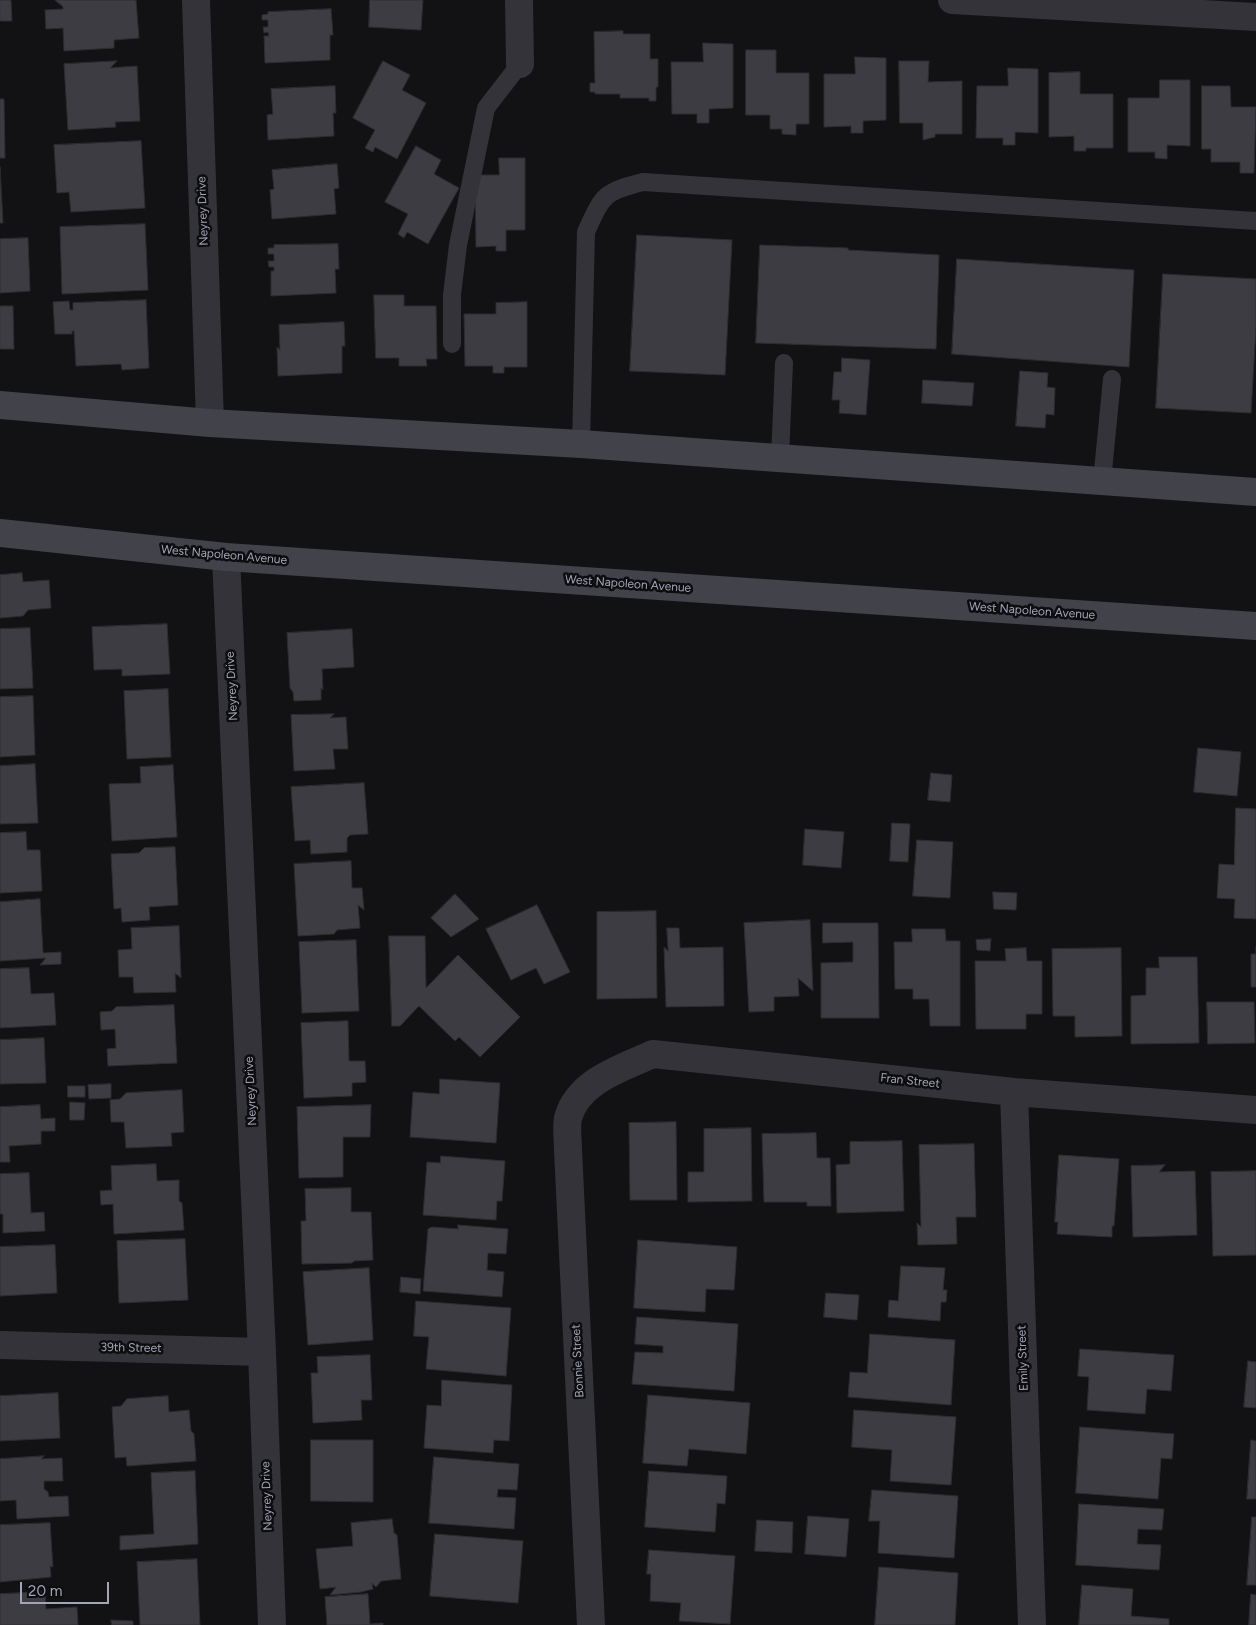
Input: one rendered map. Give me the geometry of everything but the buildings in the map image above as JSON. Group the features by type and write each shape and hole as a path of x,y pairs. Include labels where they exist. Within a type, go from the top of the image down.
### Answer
{"main road":[{"path":"0,405 210,423 581,444 1256,492"},
{"name":"West Napoleon Avenue","path":"0,533 226,557 1256,626"}],"street":[{"name":"Neyrey Drive","path":"196,0 210,423"},
{"path":"519,0 520,64"},
{"path":"952,0 1256,17"},
{"name":"Neyrey Drive","path":"226,557 262,1352 272,1625"},
{"name":"Fran Street","path":"577,1099 601,1077 653,1054 1014,1092 1256,1110"},
{"name":"Emily Street","path":"1014,1092 1032,1625"},
{"name":"Bonnie Street","path":"577,1099 568,1119 568,1150 591,1625"},
{"name":"39th Street","path":"0,1345 262,1352"}],"lane":[{"path":"452,344 452,295 458,245 486,108 520,64"},
{"path":"581,444 586,232 600,201 616,189 643,182 1256,221"},
{"path":"780,458 784,363"},
{"path":"1102,481 1112,379"}]}
